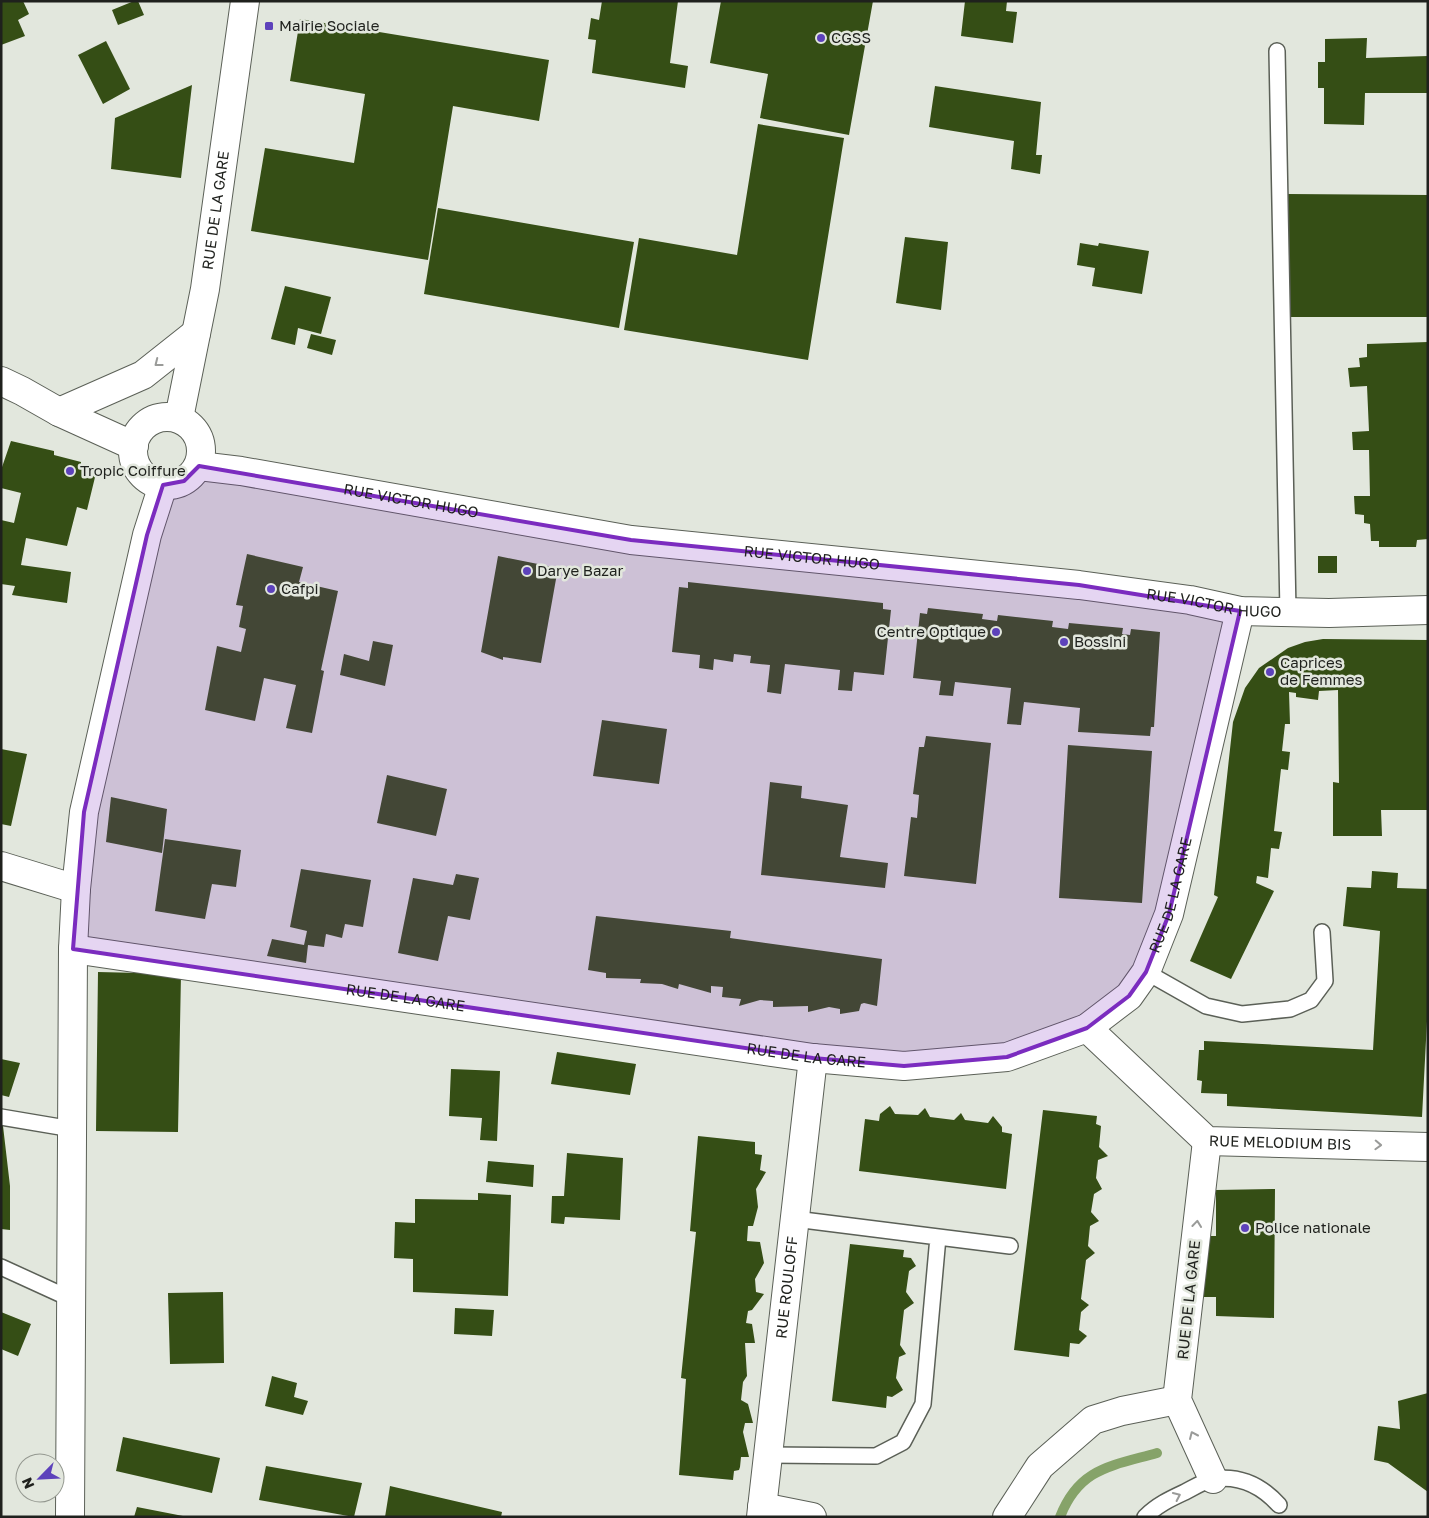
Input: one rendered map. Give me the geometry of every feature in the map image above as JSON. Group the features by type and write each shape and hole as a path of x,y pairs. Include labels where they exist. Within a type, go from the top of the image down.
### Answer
{"street":[{"name":"RUE DE LA GARE","path":"179,418 205,289 245,1"},
{"path":"58,412 143,375 196,334"},
{"path":"1,381 58,412 134,446"},
{"path":"159,418 179,418 189,424 196,433 202,454 199,466 184,481 164,485 153,482 137,467 134,457 136,436 149,422 159,418"},
{"name":"RUE VICTOR HUGO","path":"199,466 251,473 632,540 1079,584 1190,600 1240,611 1428,610"},
{"path":"70,1517 73,949 76,889 84,812 148,535 164,485"},
{"path":"1190,600 1219,632 1229,654"},
{"name":"RUE DE LA GARE","path":"73,949 813,1058 904,1066 1007,1057 1087,1028 1129,996 1146,972 1169,914 1240,611"},
{"path":"1,866 76,889"},
{"name":"RUE MELODIUM BIS","path":"1087,1028 1207,1140 1428,1147"},
{"name":"RUE ROULOFF","path":"761,1512 813,1058"},
{"name":"RUE DE LA GARE","path":"1177,1400 1207,1140"},
{"path":"1007,1517 1040,1466 1093,1420 1122,1411 1177,1400 1212,1479"},
{"path":"761,1512 812,1517"}],"lane":[{"path":"1276,51 1288,612"},
{"path":"1146,972 1206,1006 1242,1014 1290,1009 1311,1000 1325,981 1322,932"},
{"path":"1,1117 72,1129"},
{"path":"795,1218 1010,1246"},
{"path":"768,1455 876,1456 903,1442 923,1404 938,1237"},
{"path":"1,1266 71,1299"},
{"path":"1145,1517 1157,1506 1212,1479 1238,1480 1256,1484 1268,1493 1279,1506"}],"highlighted area":[{"path":"199,466 631,540 1079,585 1240,611 1169,914 1146,972 1129,996 1087,1028 1007,1057 904,1066 813,1058 73,949 84,812 147,535 163,485 184,481"}],"building":[{"path":"1,1 23,1 29,14 18,20 25,36 1,45"},
{"path":"138,1 144,15 118,25 112,10"},
{"path":"602,1 678,1 670,63 688,66 685,88 592,73 596,40 588,39 591,18 599,20"},
{"name":"CGSS","path":"721,1 873,1 849,135 760,118 768,74 710,63"},
{"path":"965,1 1007,1 1006,11 1017,12 1013,43 961,36"},
{"path":"300,19 549,60 539,121 453,106 428,260 251,231 265,148 354,163 365,94 290,81"},
{"path":"1367,38 1366,58 1428,56 1427,93 1365,93 1364,125 1324,124 1324,88 1318,88 1318,62 1325,62 1325,39"},
{"path":"106,41 130,89 103,104 78,55"},
{"path":"192,85 181,178 111,169 115,118"},
{"path":"935,86 1041,102 1036,155 1042,155 1040,174 1011,169 1014,141 929,127"},
{"path":"758,124 844,138 808,360 624,330 639,238 737,255"},
{"path":"1288,194 1428,195 1428,317 1289,317"},
{"path":"438,208 634,242 619,328 424,294"},
{"path":"905,237 948,242 941,310 896,303"},
{"path":"1080,243 1098,246 1099,243 1149,251 1142,294 1092,286 1095,268 1077,265"},
{"path":"285,286 331,297 321,334 298,328 295,345 271,339"},
{"path":"311,334 336,340 332,355 307,348"},
{"path":"1428,342 1428,539 1417,540 1416,547 1379,547 1379,541 1371,541 1370,524 1364,523 1364,515 1355,514 1354,496 1370,496 1369,450 1353,450 1352,432 1369,431 1367,386 1350,387 1348,368 1360,367 1359,358 1367,357 1367,344"},
{"path":"11,441 54,451 54,455 81,462 81,465 97,469 87,510 77,507 67,546 26,538 21,565 71,572 67,603 12,595 15,586 1,584 1,520 14,523 21,493 1,488 1,470"},
{"path":"247,554 303,567 299,582 338,591 321,670 324,671 312,733 286,728 296,685 264,678 255,721 205,710 217,646 241,652 246,629 239,627 243,606 236,605"},
{"path":"498,556 558,568 541,663 503,657 503,660 481,652"},
{"path":"1318,556 1337,556 1337,573 1318,573"},
{"path":"688,582 883,603 883,609 891,610 884,675 854,672 852,691 838,690 840,670 785,664 781,694 767,692 770,665 750,663 751,656 734,654 733,662 714,659 713,670 699,668 700,655 672,652 679,587 688,588"},
{"path":"928,608 983,614 982,619 997,621 998,615 1053,621 1052,627 1068,629 1069,623 1123,628 1122,634 1130,635 1131,629 1160,632 1154,727 1151,727 1150,736 1078,732 1080,708 1024,702 1021,725 1007,724 1011,688 955,682 953,696 939,695 941,681 913,678 920,613 927,614"},
{"path":"1323,639 1428,640 1428,810 1381,810 1382,836 1333,836 1333,782 1339,783 1338,690 1319,691 1318,700 1296,697 1296,693 1289,692 1290,724 1285,724 1282,751 1290,752 1288,770 1281,769 1274,831 1282,832 1279,849 1271,848 1268,878 1257,876 1256,883 1274,891 1231,979 1190,961 1218,897 1214,895 1233,722 1245,688 1259,668 1288,648 1305,642"},
{"path":"373,641 393,645 385,686 340,675 344,654 369,661"},
{"path":"602,720 667,729 659,784 593,776"},
{"path":"926,736 991,743 976,884 904,876 911,817 917,818 919,795 913,794 919,747 924,747"},
{"path":"1068,745 1152,751 1142,903 1059,898"},
{"path":"1,749 27,754 11,826 1,824"},
{"path":"387,775 447,789 436,836 377,823"},
{"path":"770,782 802,786 801,798 848,805 840,857 888,863 885,888 761,875"},
{"path":"111,797 167,809 162,853 106,842"},
{"path":"165,839 241,850 236,887 212,884 205,919 155,911"},
{"path":"301,869 371,880 363,927 345,924 342,938 326,934 324,947 308,945 306,963 267,956 272,939 304,945 307,931 290,927"},
{"path":"1372,871 1398,873 1397,888 1428,889 1428,1002 1422,1117 1227,1106 1227,1094 1201,1093 1202,1081 1197,1080 1199,1050 1204,1050 1204,1041 1373,1050 1380,931 1343,926 1347,887 1371,888"},
{"path":"456,874 479,878 470,920 448,916 438,961 398,953 413,878 453,885"},
{"path":"596,916 731,931 730,938 882,959 877,1006 864,1003 861,1004 859,1011 840,1014 840,1009 829,1007 808,1012 808,1006 773,1007 773,1001 760,1000 739,1006 741,999 722,997 723,987 711,986 711,993 679,984 678,989 662,984 640,983 641,979 606,978 606,973 588,970"},
{"path":"98,972 181,974 178,1132 96,1131"},
{"path":"557,1052 636,1064 630,1095 551,1084"},
{"path":"1,1059 20,1063 9,1097 1,1095"},
{"path":"451,1069 500,1071 497,1141 480,1140 482,1118 449,1116"},
{"path":"890,1106 895,1114 918,1115 925,1108 930,1117 954,1120 961,1113 965,1120 988,1123 993,1116 1002,1127 1002,1132 1012,1134 1006,1189 859,1171 865,1119 879,1121 880,1114"},
{"path":"1043,1110 1097,1116 1096,1124 1101,1126 1099,1147 1108,1156 1098,1160 1096,1178 1102,1189 1094,1194 1091,1212 1099,1221 1090,1226 1088,1246 1095,1253 1086,1260 1081,1299 1089,1305 1081,1312 1079,1330 1087,1336 1079,1344 1070,1343 1069,1357 1014,1350"},
{"path":"1,1126 3,1126 10,1186 10,1230 1,1229"},
{"path":"698,1136 755,1142 755,1154 762,1155 760,1170 766,1172 756,1189 758,1207 753,1226 748,1226 747,1241 760,1242 764,1263 755,1279 756,1292 764,1294 752,1310 748,1311 746,1323 752,1324 755,1343 745,1343 747,1376 743,1382 741,1400 748,1404 753,1423 745,1423 743,1432 749,1457 741,1457 739,1470 734,1471 733,1480 679,1475 686,1379 681,1378 696,1232 690,1231"},
{"path":"567,1153 623,1158 620,1220 565,1217 564,1224 551,1223 552,1196 564,1196"},
{"path":"488,1161 534,1165 533,1187 486,1182"},
{"path":"1275,1189 1274,1318 1216,1316 1216,1297 1200,1297 1202,1236 1216,1236 1216,1190"},
{"path":"478,1193 511,1195 508,1296 413,1292 413,1259 394,1258 395,1222 415,1223 415,1199 478,1200"},
{"path":"850,1244 904,1250 903,1257 911,1258 916,1266 909,1271 906,1292 914,1303 904,1310 900,1345 906,1354 899,1357 896,1378 903,1390 892,1397 887,1396 886,1408 832,1401"},
{"path":"223,1292 224,1363 170,1364 168,1293"},
{"path":"455,1308 494,1310 492,1336 454,1334"},
{"path":"1,1312 31,1324 18,1356 1,1349"},
{"path":"272,1376 297,1383 294,1397 308,1401 303,1415 265,1406"},
{"path":"1428,1393 1428,1492 1388,1463 1374,1460 1378,1426 1400,1429 1398,1401"},
{"path":"123,1437 220,1458 212,1493 116,1471"},
{"path":"266,1466 362,1483 354,1517 259,1500"},
{"path":"390,1486 502,1512 501,1517 385,1517"},
{"path":"137,1507 183,1516 183,1517 134,1517"}],"waterway":[{"path":"1060,1517 1077,1488 1087,1479 1111,1466 1157,1453"}],"place":[{"name":"Mairie Sociale","path":"269,26"},
{"name":"CGSS","path":"821,38"},
{"name":"Tropic Coiffure","path":"70,471"},
{"name":"Darye Bazar","path":"527,571"},
{"name":"Cafpi","path":"271,589"},
{"name":"Centre Optique","path":"996,632"},
{"name":"Bossini","path":"1064,642"},
{"name":"Caprices de Femmes","path":"1270,672"},
{"name":"Police nationale","path":"1245,1228"}]}
